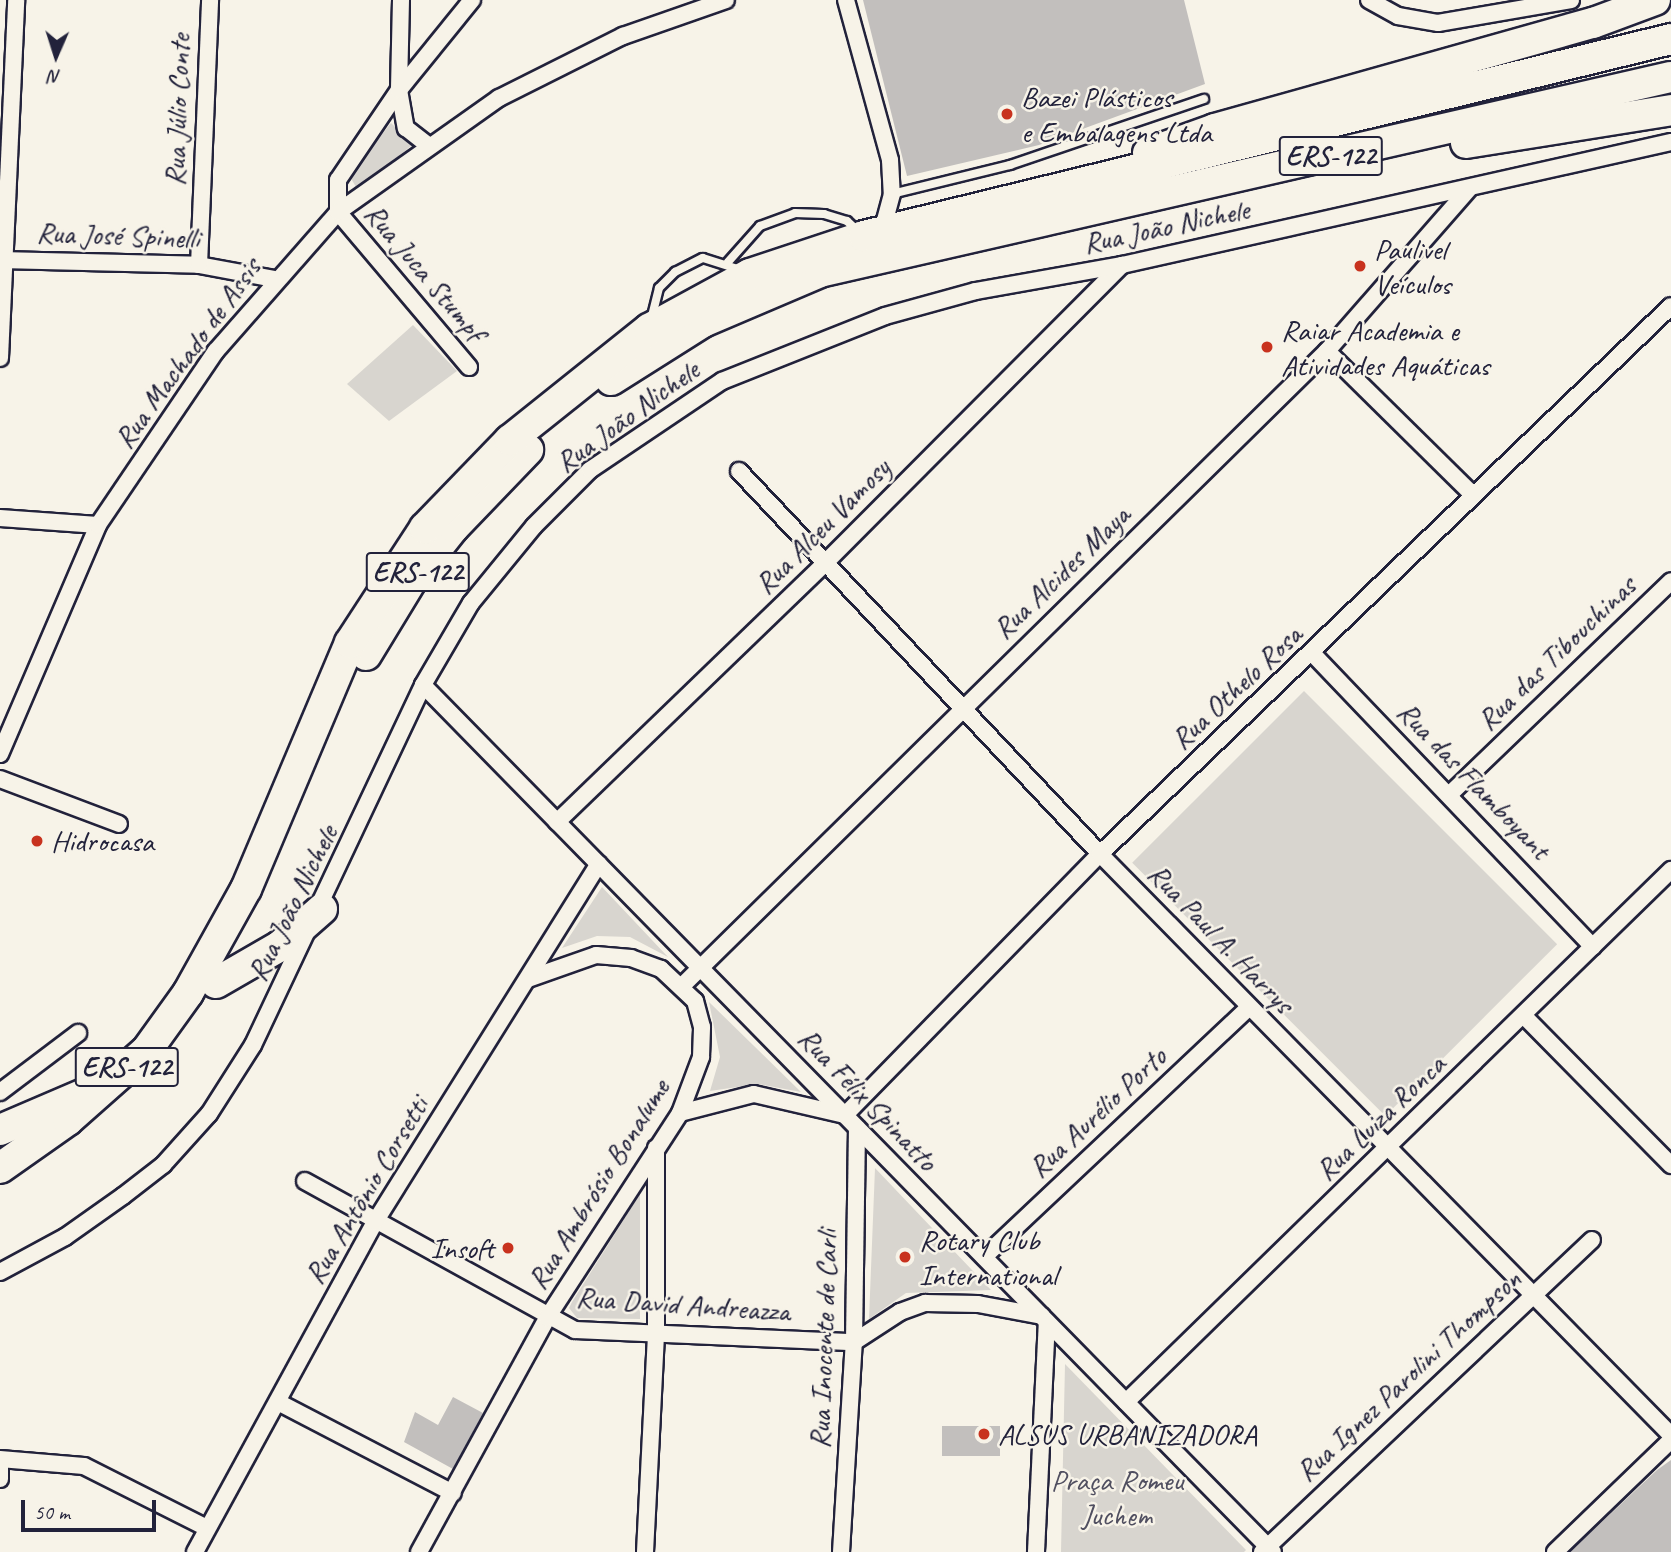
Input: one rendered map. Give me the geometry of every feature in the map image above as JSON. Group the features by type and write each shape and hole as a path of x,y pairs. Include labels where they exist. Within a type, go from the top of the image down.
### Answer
{"highway":[{"path":"1061,205 1215,129 1593,23 1655,0"},
{"name":"ERS-122","path":"0,1188 127,1093 216,983 262,895 371,643 454,527 529,449 612,379 750,300 820,272 1584,60 1671,39"},
{"name":"ERS-122","path":"0,1168 68,1120 147,1050 222,936 350,643 380,591 470,478 565,392 649,329 739,268 873,234 1061,205 1671,77"},
{"path":"1061,205 1141,214 1231,200 1465,144 1671,110"},
{"path":"216,983 280,946 322,909"},
{"path":"0,1130 107,1083"}],"street":[{"path":"0,358 2,260 16,0"},
{"name":"Rua Júlio Conte","path":"199,265 210,0"},
{"path":"401,0 399,90 406,128 429,146"},
{"path":"338,212 338,180 399,90 472,0"},
{"name":"Rua Machado de Assis","path":"0,754 98,525 216,351 274,279 338,212 499,98 611,43 726,0"},
{"path":"846,0 890,160 892,194 873,234"},
{"path":"1369,0 1398,16 1438,23 1570,0"},
{"name":"Rua João Nichele","path":"0,1272 65,1237 123,1196 163,1165 209,1114 253,1045 322,909 424,685 471,603 534,526 590,470 722,381 885,316 976,291 1122,265 1671,142"},
{"name":"Rua Alcides Maya","path":"682,985 1327,351 1469,189"},
{"name":"Rua Juca Stumpf","path":"338,212 469,367"},
{"name":"Rua José Spinelli","path":"2,260 199,265 274,279"},
{"name":"Rua Alceu Vamosy","path":"557,821 823,565 1122,265"},
{"name":"Rua Othelo Rosa","path":"845,1115 1100,855 1313,654 1473,495 1671,306"},
{"path":"1327,351 1473,495"},
{"name":"Rua Paul A. Harrys","path":"739,471 823,565 1100,855 1387,1149 1535,1294 1671,1438"},
{"path":"0,518 98,525"},
{"name":"Rua das Tibouchinas","path":"1450,794 1671,581"},
{"name":"Rua das Flamboyant","path":"1313,654 1450,794 1593,947"},
{"name":"Rua Félix Spinatto","path":"424,685 1268,1550"},
{"path":"0,779 119,824"},
{"name":"Rua Antônio Corsetti","path":"195,1552 375,1222 598,864"},
{"name":"Rua Luiza Ronca","path":"1126,1402 1671,870"},
{"name":"Rua Ambrósio Bonalume","path":"419,1552 547,1318 680,1112 695,1084 702,1027 695,1001 682,985 661,969 631,958 596,955 528,979"},
{"name":"Rua Aurélio Porto","path":"984,1257 1250,1007"},
{"path":"1523,1015 1671,1165"},
{"path":"0,1092 78,1033"},
{"path":"680,1112 754,1094 845,1115"},
{"name":"Rua Inocente de Carli","path":"841,1552 854,1342 857,1128"},
{"path":"645,1552 656,1333 656,1148"},
{"name":"Rua David Andreazza","path":"305,1181 547,1318 575,1330 854,1342"},
{"name":"Rua Ignez Parolini Thompson","path":"1268,1550 1592,1240"},
{"path":"854,1342 925,1303 978,1304 1044,1319 1037,1552"},
{"path":"278,1402 453,1493"},
{"path":"1555,1552 1671,1438"},
{"path":"0,1479 0,1460 84,1466 110,1474 207,1528"}],"lane":[{"path":"892,194 1010,164 1204,99"},
{"path":"739,268 760,226 795,213 847,221 873,234"}],"green space":[{"path":"391,123 413,144 364,187 356,187 349,175"},
{"path":"413,325 457,371 389,421 347,384"},
{"path":"1304,691 1557,944 1385,1116 1132,863"},
{"path":"602,887 668,957 630,937 597,936 562,948"},
{"path":"709,1002 801,1092 758,1084 710,1091 720,1057"},
{"path":"875,1168 991,1290 906,1293 869,1319"},
{"path":"640,1194 640,1319 577,1318 569,1308 572,1302"},
{"name":"Praça Romeu Juchem","path":"1065,1364 1246,1550 1244,1552 1061,1552"}],"building":[{"name":"Bazei Plásticos e Embalagens Ltda","path":"863,0 1184,0 1205,84 1039,145 907,176"},
{"path":"453,1397 483,1413 453,1469 404,1442 415,1412 438,1425"},
{"name":"ALSUS URBANIZADORA","path":"942,1426 1000,1426 1000,1456 942,1456"},
{"path":"1671,1460 1671,1552 1570,1552 1657,1470"}],"place":[{"name":"Bazei Plásticos e Embalagens Ltda","path":"1007,114"},
{"name":"Paulivel Veículos","path":"1360,266"},
{"name":"Raiar Academia e Atividades Aquáticas","path":"1267,347"},
{"name":"Hidrocasa","path":"37,841"},
{"name":"Insoft","path":"508,1248"},
{"name":"Rotary Club International","path":"905,1257"},
{"name":"ALSUS URBANIZADORA","path":"984,1434"}]}
